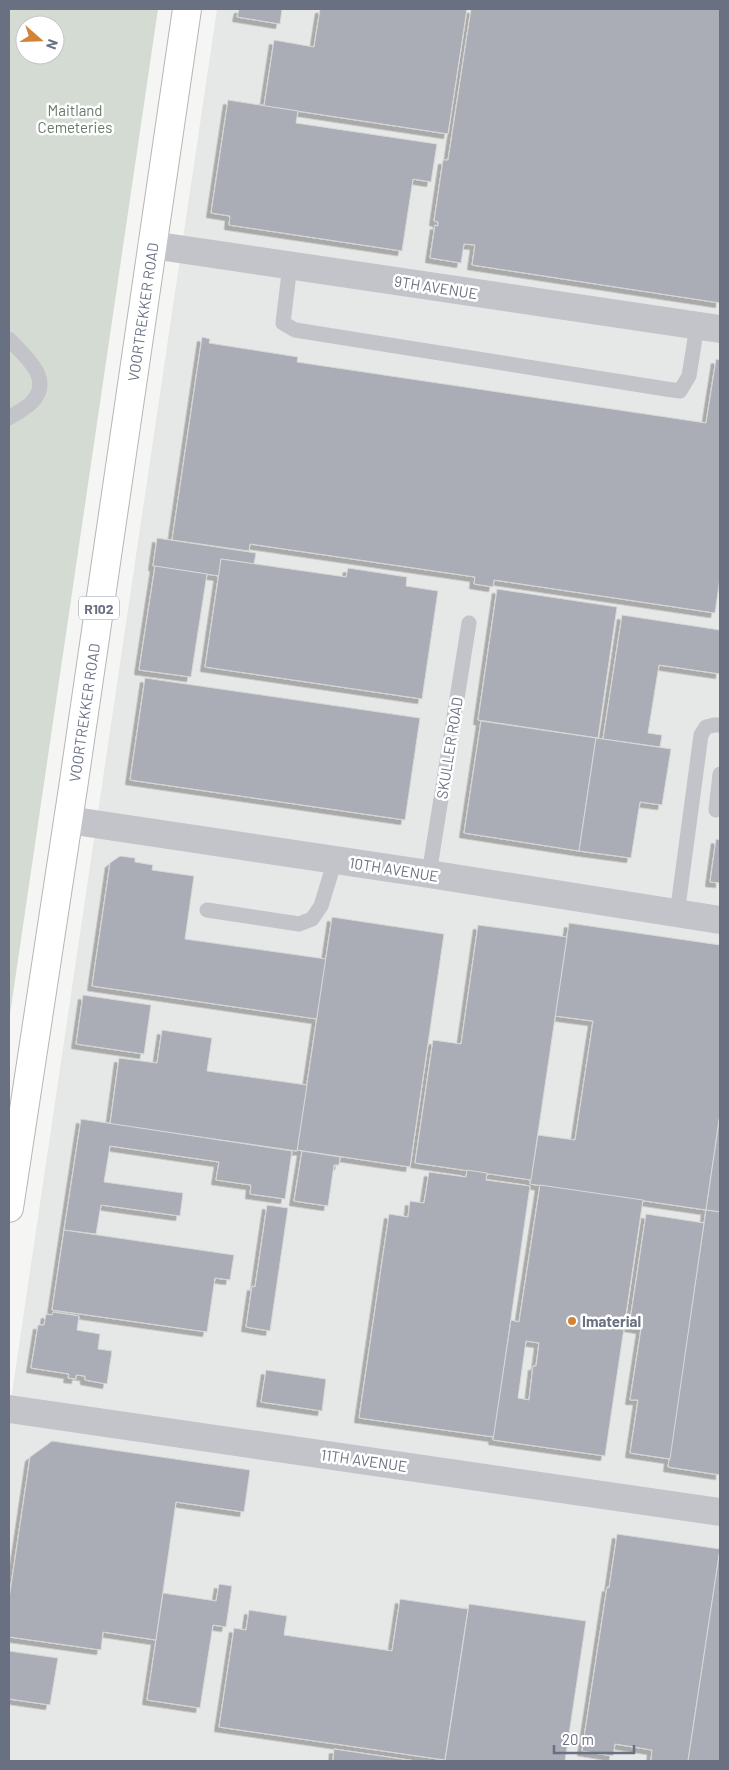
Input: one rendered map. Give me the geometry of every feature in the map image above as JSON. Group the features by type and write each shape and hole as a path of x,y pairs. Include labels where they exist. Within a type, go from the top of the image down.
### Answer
{"main road":[{"name":"VOORTREKKER ROAD","path":"9,1208 68,820 186,9"}],"street":[{"name":"9TH AVENUE","path":"152,245 709,328"},
{"name":"10TH AVENUE","path":"68,820 720,920"},
{"name":"11TH AVENUE","path":"9,1409 720,1512"}],"lane":[{"path":"290,265 283,323 295,330 666,389 680,390 690,376 709,328"},
{"path":"9,339 38,372 41,384 39,393 31,404 9,418"},
{"name":"SKULLER ROAD","path":"429,874 469,623"},
{"path":"677,914 701,735 706,727 720,725"},
{"path":"692,808 718,810 720,774"},
{"path":"207,910 298,924 312,919 321,906 335,860"}],"shaded area":[{"path":"217,9 720,9 720,1761 9,1761 9,1413"}],"green space":[{"name":"Maitland Cemeteries","path":"9,9 158,9 9,1021"}],"building":[{"path":"239,9 282,9 280,24 237,17"},
{"path":"320,9 467,9 448,134 264,106 274,40 314,47"},
{"path":"471,9 720,9 720,303 472,265 475,245 464,244 461,263 430,258 435,225 438,226 438,222 434,221 443,160 448,160"},
{"path":"228,100 298,111 296,123 437,144 431,182 413,179 402,251 229,225 230,216 211,213"},
{"path":"202,337 210,339 209,343 298,357 297,362 706,423 716,359 720,360 720,578 715,613 494,580 493,587 474,584 475,577 250,544 249,551 172,540"},
{"path":"157,538 256,553 254,564 221,559 219,576 153,566"},
{"path":"221,559 346,577 348,568 407,577 406,586 438,591 422,699 205,667"},
{"path":"155,566 207,574 191,677 139,670"},
{"path":"497,589 617,607 598,738 478,720"},
{"path":"622,615 720,630 720,674 659,665 648,733 662,735 660,747 603,739"},
{"path":"145,678 420,718 405,820 130,780"},
{"path":"481,721 596,738 579,851 464,833"},
{"path":"596,738 671,749 662,805 640,802 631,858 579,851"},
{"path":"716,839 720,840 720,883 710,882"},
{"path":"120,856 135,858 135,862 153,865 152,870 194,876 185,939 326,959 317,1019 92,986 110,863"},
{"path":"332,917 444,934 410,1167 297,1150"},
{"path":"569,923 720,945 720,1114 706,1210 530,1184 538,1135 575,1140 593,1021 555,1016"},
{"path":"478,925 567,937 531,1180 415,1163 433,1040 461,1044"},
{"path":"83,995 151,1005 144,1054 76,1044"},
{"path":"162,1030 212,1038 207,1071 307,1085 297,1151 110,1124 119,1058 157,1063"},
{"path":"720,1114 720,1212 706,1210"},
{"path":"81,1119 292,1151 285,1199 250,1194 251,1185 216,1180 219,1162 110,1146 104,1182 183,1193 180,1216 101,1205 96,1234 64,1230"},
{"path":"302,1151 340,1157 339,1165 334,1165 328,1206 294,1201"},
{"path":"467,1170 487,1173 486,1180 530,1186 494,1437 359,1418 389,1214 408,1217 410,1201 424,1203 429,1172 466,1177"},
{"name":"Imaterial","path":"540,1185 643,1200 605,1456 493,1440 511,1320 519,1322","holes":["526,1341 539,1343 536,1366 533,1366 529,1400 518,1398"]},
{"path":"267,1205 288,1208 270,1331 246,1327 252,1286 255,1287"},
{"path":"706,1210 720,1212 720,1475 668,1467"},
{"path":"646,1214 704,1223 670,1459 630,1453 638,1400 630,1400 641,1329 629,1327"},
{"path":"64,1230 234,1255 230,1280 215,1278 207,1332 52,1310"},
{"path":"53,1312 79,1316 77,1330 100,1334 98,1349 112,1351 107,1384 85,1380 85,1376 76,1375 76,1379 68,1378 69,1374 31,1368 38,1325 44,1325 46,1314 52,1315"},
{"path":"266,1370 326,1379 322,1411 261,1402"},
{"path":"52,1441 250,1470 244,1512 176,1502 156,1640 103,1632 101,1650 9,1637 9,1599 30,1457"},
{"path":"617,1534 720,1549 688,1761 651,1761 652,1750 615,1744 613,1756 582,1751"},
{"path":"720,1549 720,1761 688,1761"},
{"path":"219,1584 232,1586 226,1627 213,1625 200,1708 147,1700 163,1593 216,1601"},
{"path":"400,1599 468,1609 445,1760 219,1727 234,1628 246,1630 249,1610 287,1616 284,1635 392,1651"},
{"path":"469,1604 586,1621 565,1761 445,1761"},
{"path":"9,1651 58,1658 50,1705 9,1699"},
{"path":"334,1749 415,1761 333,1761"}],"place":[{"name":"Imaterial","path":"572,1321"}]}
